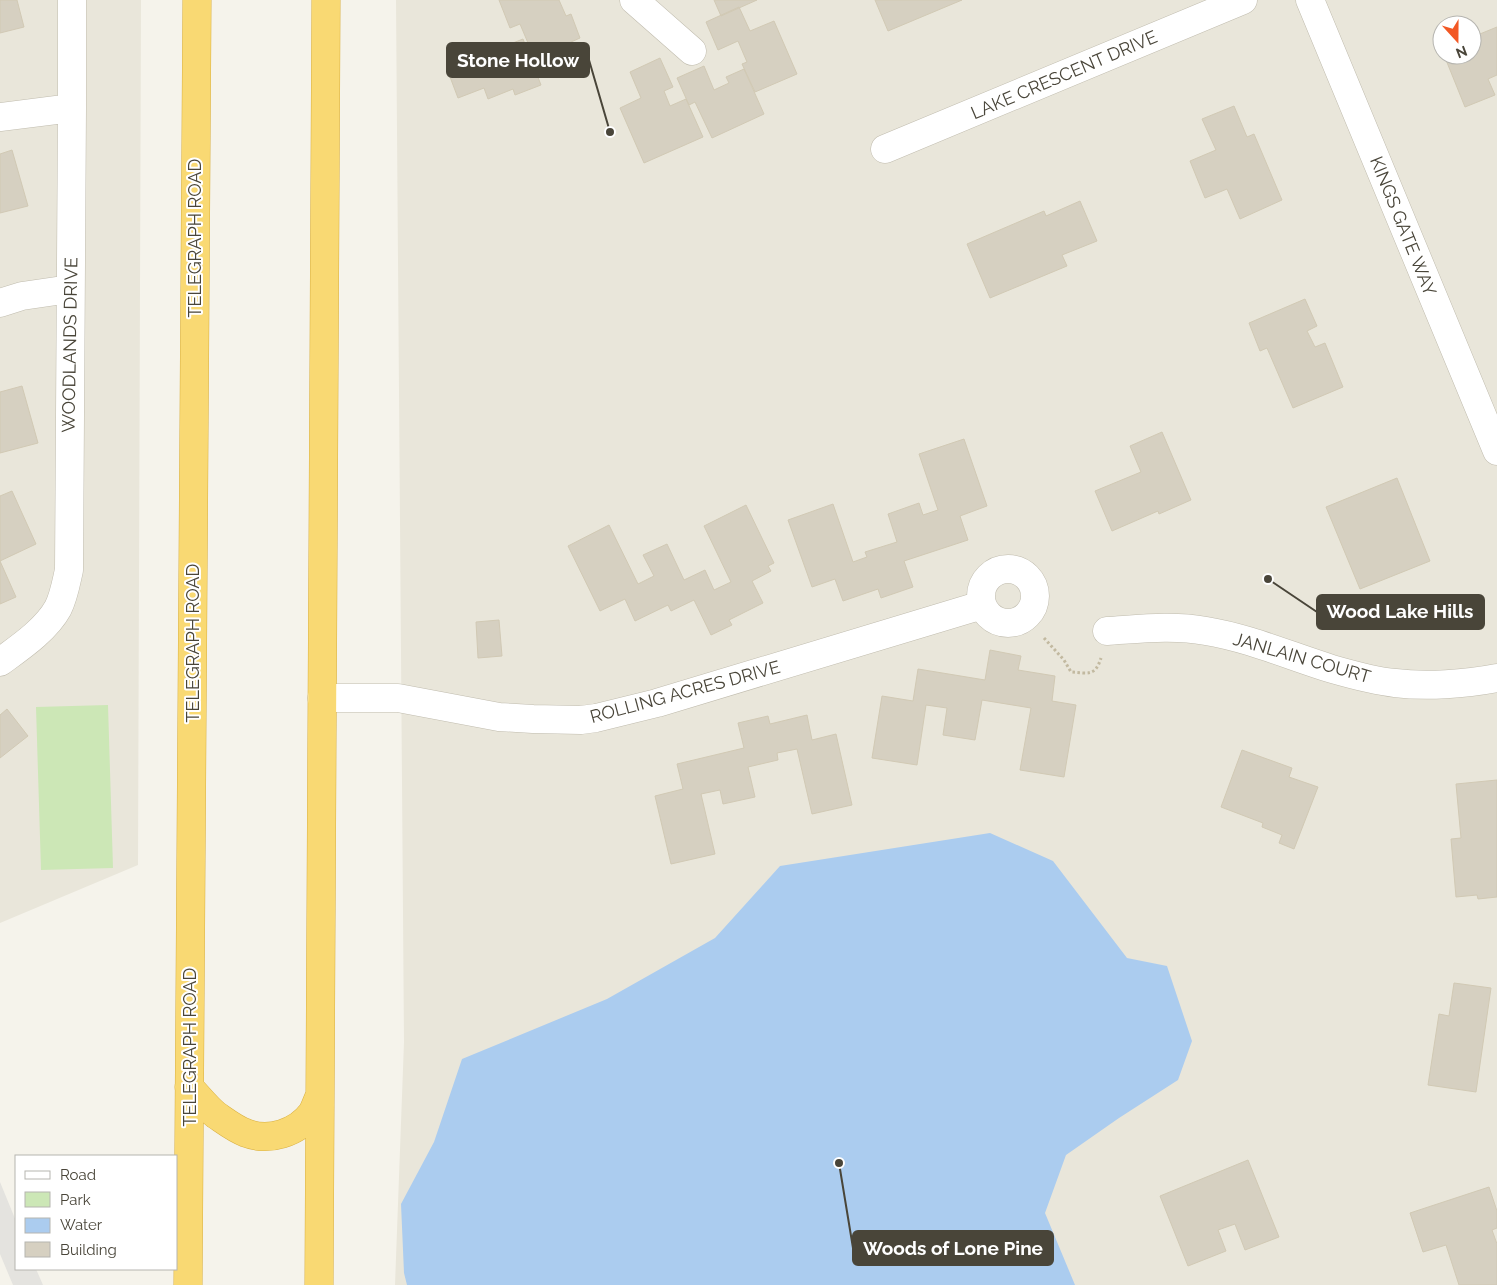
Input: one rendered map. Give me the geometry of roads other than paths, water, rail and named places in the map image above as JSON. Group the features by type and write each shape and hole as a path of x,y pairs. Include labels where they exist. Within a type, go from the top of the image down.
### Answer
{"highway":[{"name":"TELEGRAPH ROAD","path":"188,1285 197,0"},
{"path":"318,1285 326,0"},
{"path":"189,1086 214,1114 246,1133 263,1136 277,1135 301,1124 312,1112 320,1095"}],"street":[{"name":"WOODLANDS DRIVE","path":"0,662 37,634 57,609 69,570 72,0"},
{"path":"634,0 692,51"},
{"name":"LAKE CRESCENT DRIVE","path":"885,149 1243,0"},
{"name":"KINGS GATE WAY","path":"1310,0 1497,451"},
{"path":"0,117 72,108"},
{"path":"0,302 22,296 70,289"},
{"name":"ROLLING ACRES DRIVE","path":"322,698 398,698 499,716 533,719 581,720 596,718 658,703 982,605"},
{"name":"JANLAIN COURT","path":"1107,631 1178,628 1205,630 1263,646 1333,669 1395,683 1415,685 1448,684 1497,678"}],"water":[{"path":"990,833 1053,861 1127,958 1167,966 1192,1041 1178,1080 1066,1155 1045,1213 1075,1285 407,1285 404,1273 401,1204 434,1142 462,1059 607,999 715,938 780,866"}],"place":[{"name":"Stone Hollow","path":"610,132"},
{"name":"Wood Lake Hills","path":"1268,579"},
{"name":"Woods of Lone Pine","path":"839,1163"}]}
